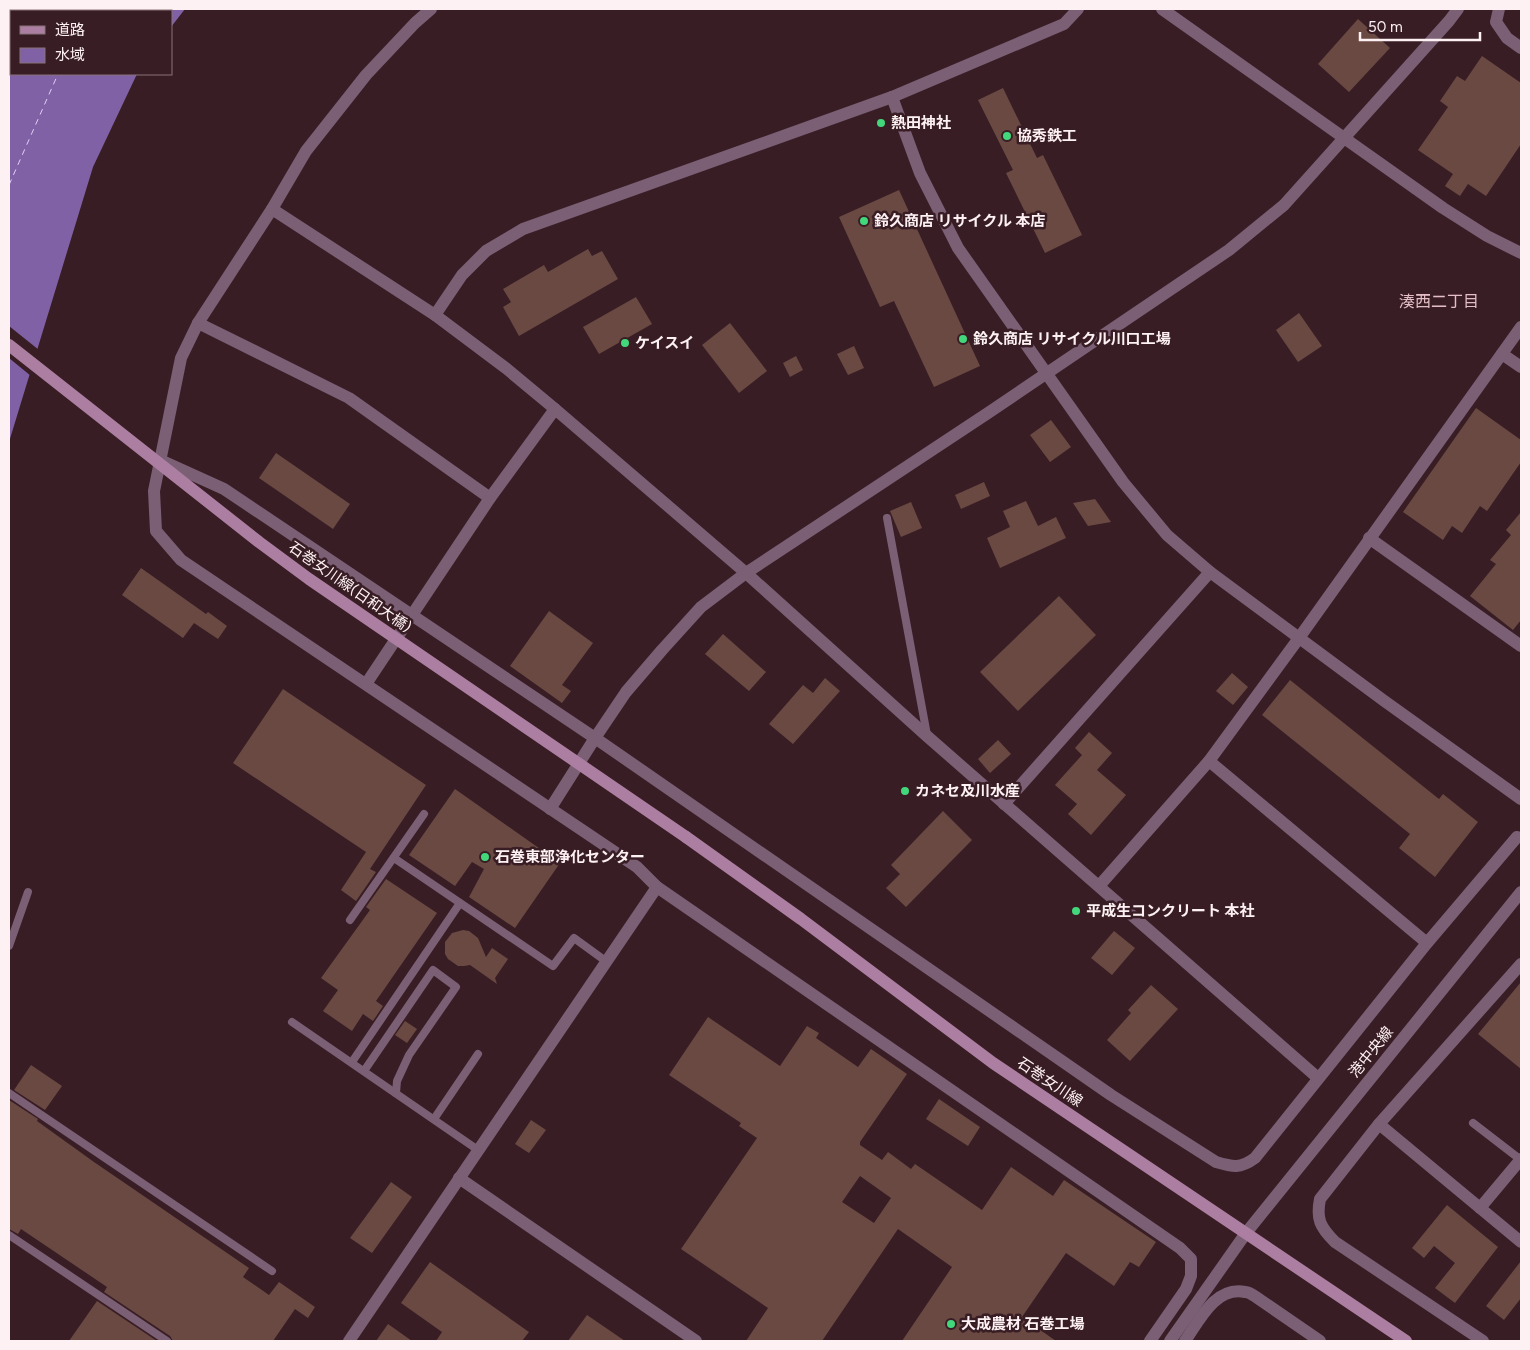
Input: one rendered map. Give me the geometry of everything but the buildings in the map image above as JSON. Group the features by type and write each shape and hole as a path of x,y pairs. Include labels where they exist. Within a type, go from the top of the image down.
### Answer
{"main road":[{"name":"石巻女川線(日和大橋)","path":"9,345 309,579 686,837"},
{"name":"石巻女川線","path":"686,837 800,919 993,1063 1406,1341"}],"street":[{"path":"431,9 415,23 366,75 306,151 272,208 198,323 181,358 160,460 154,492 156,531 181,560 637,867 658,887 1180,1248 1190,1259 1191,1276 1186,1289 1150,1341"},
{"path":"435,316 462,275 486,251 523,229 892,97 1064,24 1078,9"},
{"path":"1162,9 1443,208 1487,236 1521,254"},
{"path":"550,809 626,692 668,642 701,607 746,574 1228,250 1284,206 1458,9"},
{"path":"1498,9 1496,22 1507,38 1521,48"},
{"path":"892,97 920,173 958,248 1122,482 1167,535 1210,572 1521,799"},
{"path":"272,208 435,316 507,369 746,574 1004,804 1318,1078"},
{"path":"198,323 349,398 490,498"},
{"path":"1099,886 1209,761 1521,327"},
{"path":"1502,354 1521,368"},
{"path":"366,684 490,498 555,409"},
{"path":"160,460 224,489 595,738 1103,1089 1216,1162 1233,1167 1245,1165 1255,1158 1427,943 1517,837"},
{"path":"1369,538 1521,646"},
{"path":"1004,804 1210,572"},
{"path":"1209,761 1427,943"},
{"path":"349,1341 658,887"},
{"name":"港中央線","path":"1170,1341 1246,1232 1521,892"},
{"path":"1483,1341 1335,1242 1321,1225 1317,1213 1320,1199 1379,1124 1521,964"},
{"path":"1379,1124 1521,1242"},
{"path":"1480,1208 1521,1159"},
{"path":"459,1178 696,1341"},
{"path":"1186,1341 1208,1308 1221,1295 1233,1292 1246,1292 1320,1341"}],"lane":[{"path":"887,518 928,737"},
{"path":"350,920 424,814"},
{"path":"394,858 553,966 574,938 607,962"},
{"path":"9,946 28,892"},
{"path":"352,1062 460,903"},
{"path":"364,1071 433,970 456,987 401,1071 396,1081 396,1093"},
{"path":"292,1022 478,1150"},
{"path":"434,1119 478,1054"},
{"path":"9,1093 272,1270"},
{"path":"1473,1123 1521,1159"},
{"path":"9,1235 167,1341"}],"water":[{"path":"9,9 185,9 172,26 172,10 10,10 10,75 137,75 93,167 9,442"}],"pier":[{"path":"9,326 39,350 31,376 9,358"}],"ferry route":[{"path":"9,185 58,75"}],"place":[{"name":"熱田神社","path":"881,123"},
{"name":"協秀鉄工","path":"1007,136"},
{"name":"鈴久商店 リサイクル 本店","path":"864,221"},
{"name":"鈴久商店 リサイクル川口工場","path":"963,339"},
{"name":"ケイスイ","path":"625,343"},
{"name":"カネセ及川水産","path":"905,791"},
{"name":"石巻東部浄化センター","path":"485,857"},
{"name":"平成生コンクリート 本社","path":"1076,911"},
{"name":"大成農材 石巻工場","path":"951,1324"}],"district":[{"name":"湊西二丁目","path":"1439,301"}]}
